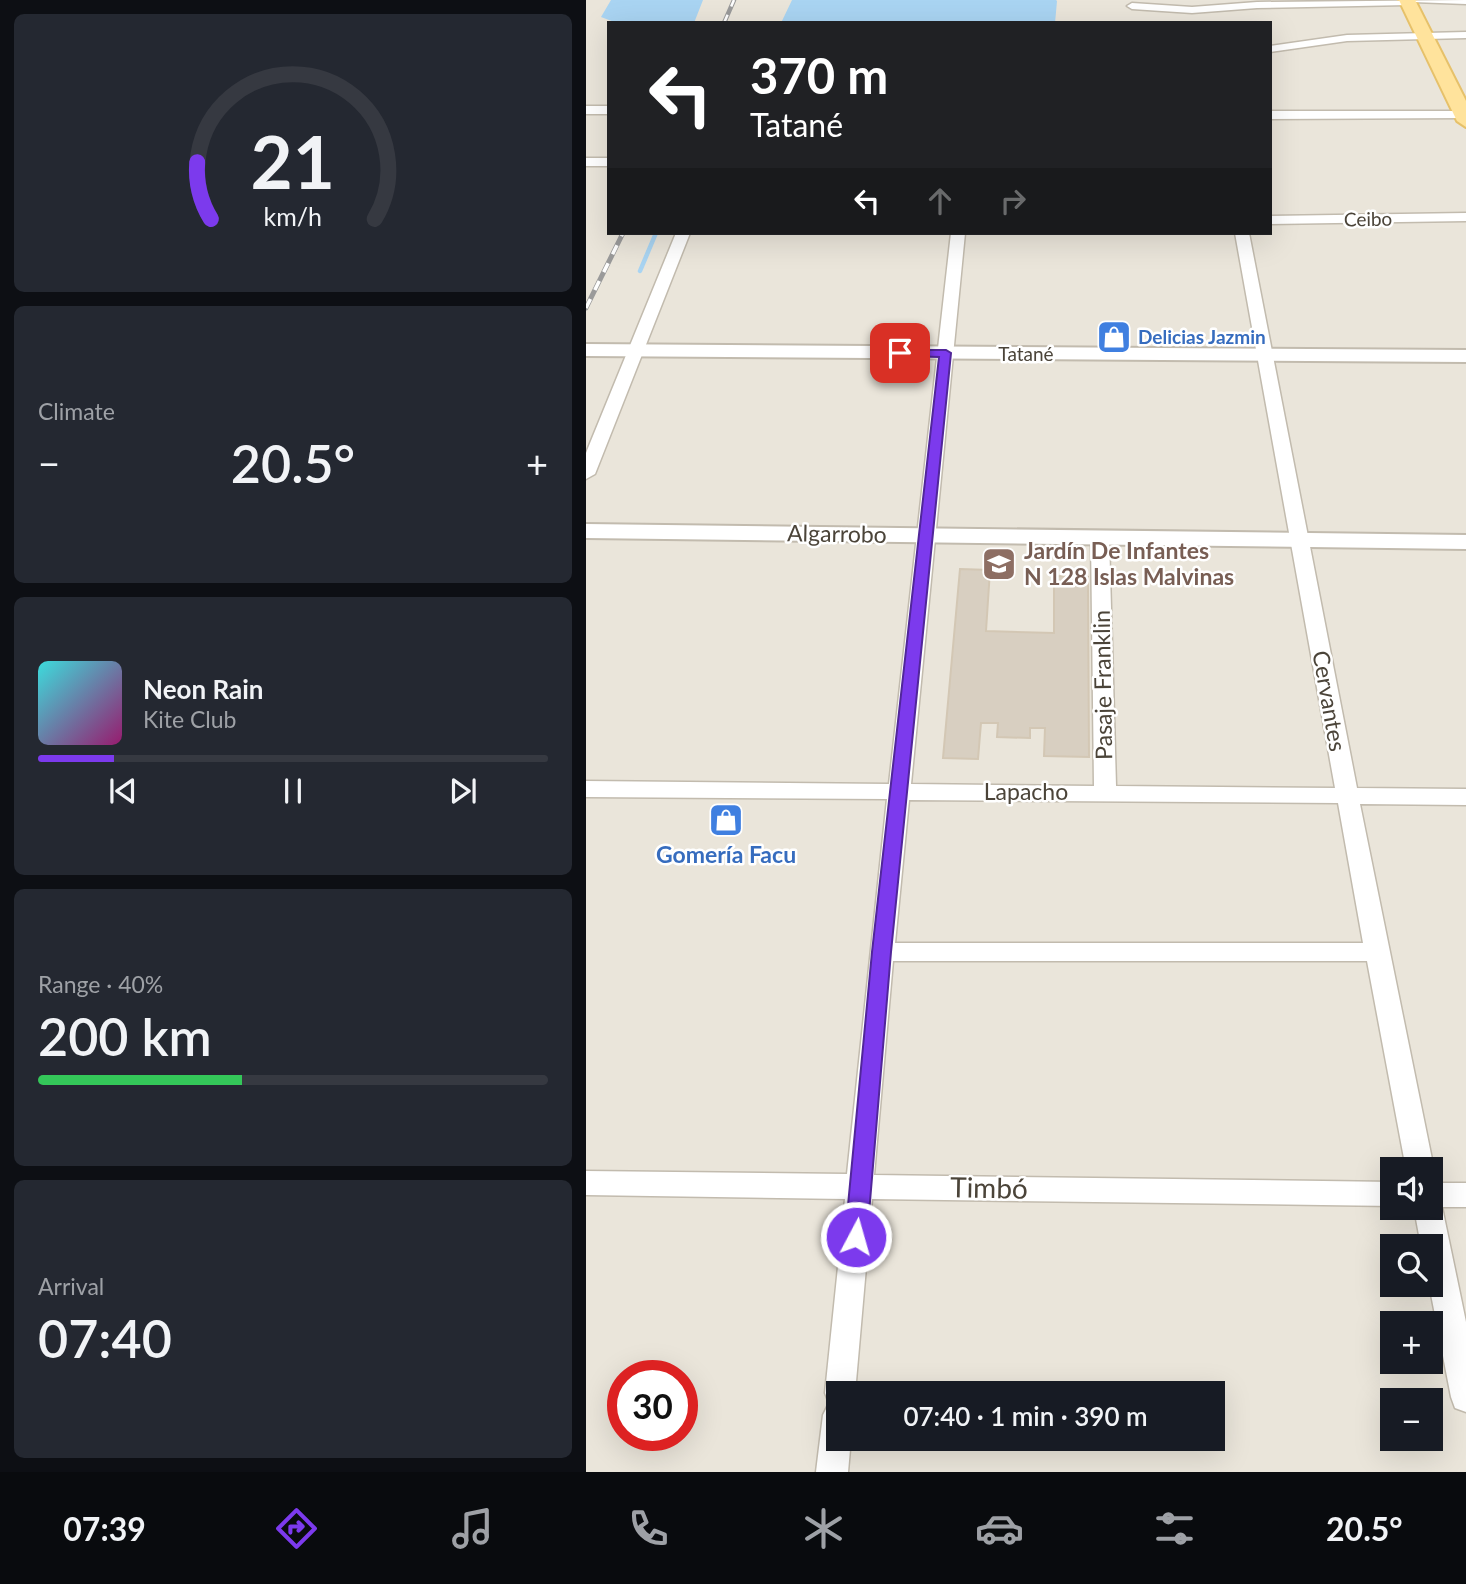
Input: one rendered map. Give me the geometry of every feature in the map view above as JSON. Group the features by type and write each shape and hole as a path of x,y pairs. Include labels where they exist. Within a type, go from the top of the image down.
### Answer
{"main road":[{"path":"1412,1 1430,35 1465,117"},
{"path":"1430,35 1466,89"}],"street":[{"path":"1131,6 1192,10 1257,5 1466,1"},
{"path":"1272,50 1317,41 1430,35 1466,36"},
{"path":"586,110 607,110"},
{"path":"1272,116 1465,117"},
{"path":"586,162 607,162"},
{"name":"Ceibo","path":"1272,220 1466,217"},
{"path":"586,474 682,235"},
{"path":"841,1381 862,1186 882,952 958,235"},
{"name":"Cervantes","path":"1242,235 1376,952 1418,1157"},
{"name":"Tatané","path":"586,350 1466,356"},
{"name":"Algarrobo","path":"586,531 1466,542"},
{"name":"Pasaje Franklin","path":"1100,537 1105,792"},
{"name":"Lapacho","path":"586,789 1466,797"},
{"path":"882,952 1376,952"},
{"name":"Timbó","path":"586,1183 1380,1194"},
{"path":"1443,1195 1466,1195"},
{"path":"1430,1220 1466,1397"},
{"path":"832,1472 834,1451"}],"shaded area":[{"path":"586,0 1466,0 1466,1472 586,1472"}],"water":[{"path":"611,0 703,0 695,21 612,21 601,17"},
{"path":"792,0 1057,1 1055,21 782,21"}],"building":[{"path":"960,569 990,570 986,631 1054,633 1054,576 1088,577 1089,757 1044,756 1045,728 1030,728 1030,738 997,737 998,723 981,723 978,759 943,758"}],"waterway":[{"path":"640,271 655,235"}],"railway":[{"path":"725,21 734,0"},
{"path":"586,308 622,235"}],"place":[{"name":"Delicias Jazmin","path":"1114,337"},
{"name":"Jardín De Infantes N 128 Islas Malvinas","path":"999,564"},
{"name":"Gomería Facu","path":"726,820"}],"route":[{"path":"856,1237 882,952 946,353 900,353"}]}
